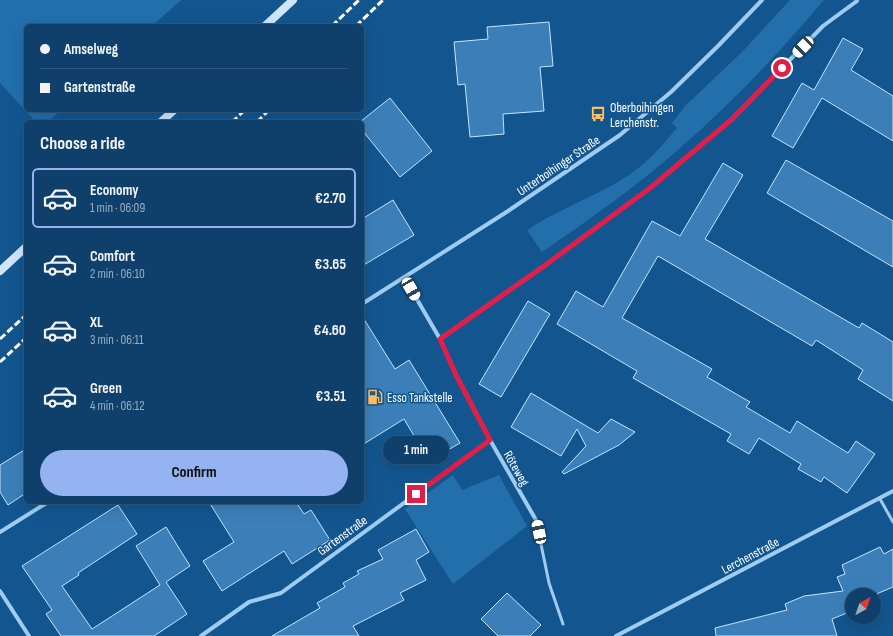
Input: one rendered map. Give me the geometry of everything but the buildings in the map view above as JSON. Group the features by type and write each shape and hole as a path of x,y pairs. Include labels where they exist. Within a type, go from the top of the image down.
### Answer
{"main road":[{"path":"267,24 293,0"},
{"path":"163,120 172,112"},
{"path":"0,271 24,249"}],"street":[{"name":"Unterboihinger Straße","path":"364,303 505,213 620,135 671,92 762,0"},
{"path":"440,339 544,266 650,188 731,120 823,26 857,2"},
{"name":"Röteweg","path":"404,277 440,339 456,375 490,440 536,520"},
{"name":"Gartenstraße","path":"201,636 248,602 281,593 490,440"},
{"name":"Lerchenstraße","path":"616,636 893,491"},
{"path":"0,532 45,504"},
{"path":"0,591 29,636"}],"lane":[{"path":"880,499 893,522"},
{"path":"536,520 549,584 563,624"}],"shaded area":[{"path":"0,0 181,0 154,24 24,24 24,109 0,83"},
{"path":"790,0 824,0 755,77 699,131 664,162 630,189 542,252 527,230 620,181 641,166 656,152 677,128 672,123 685,106 742,52"},
{"path":"27,112 59,112 50,120 34,120"},
{"path":"453,475 462,490 499,475 527,526 453,584 405,509"}],"railway":[{"path":"334,24 359,0"},
{"path":"358,24 383,0"},
{"path":"234,120 243,112"},
{"path":"259,120 267,112"},
{"path":"0,339 24,317"},
{"path":"0,362 24,340"}],"place":[{"name":"Oberboihingen Lerchenstr.","path":"598,114"},
{"name":"Esso Tankstelle","path":"375,397"}],"route":[{"path":"416,494 490,440 456,375 440,339 544,266 650,188 731,120 782,68"}]}
